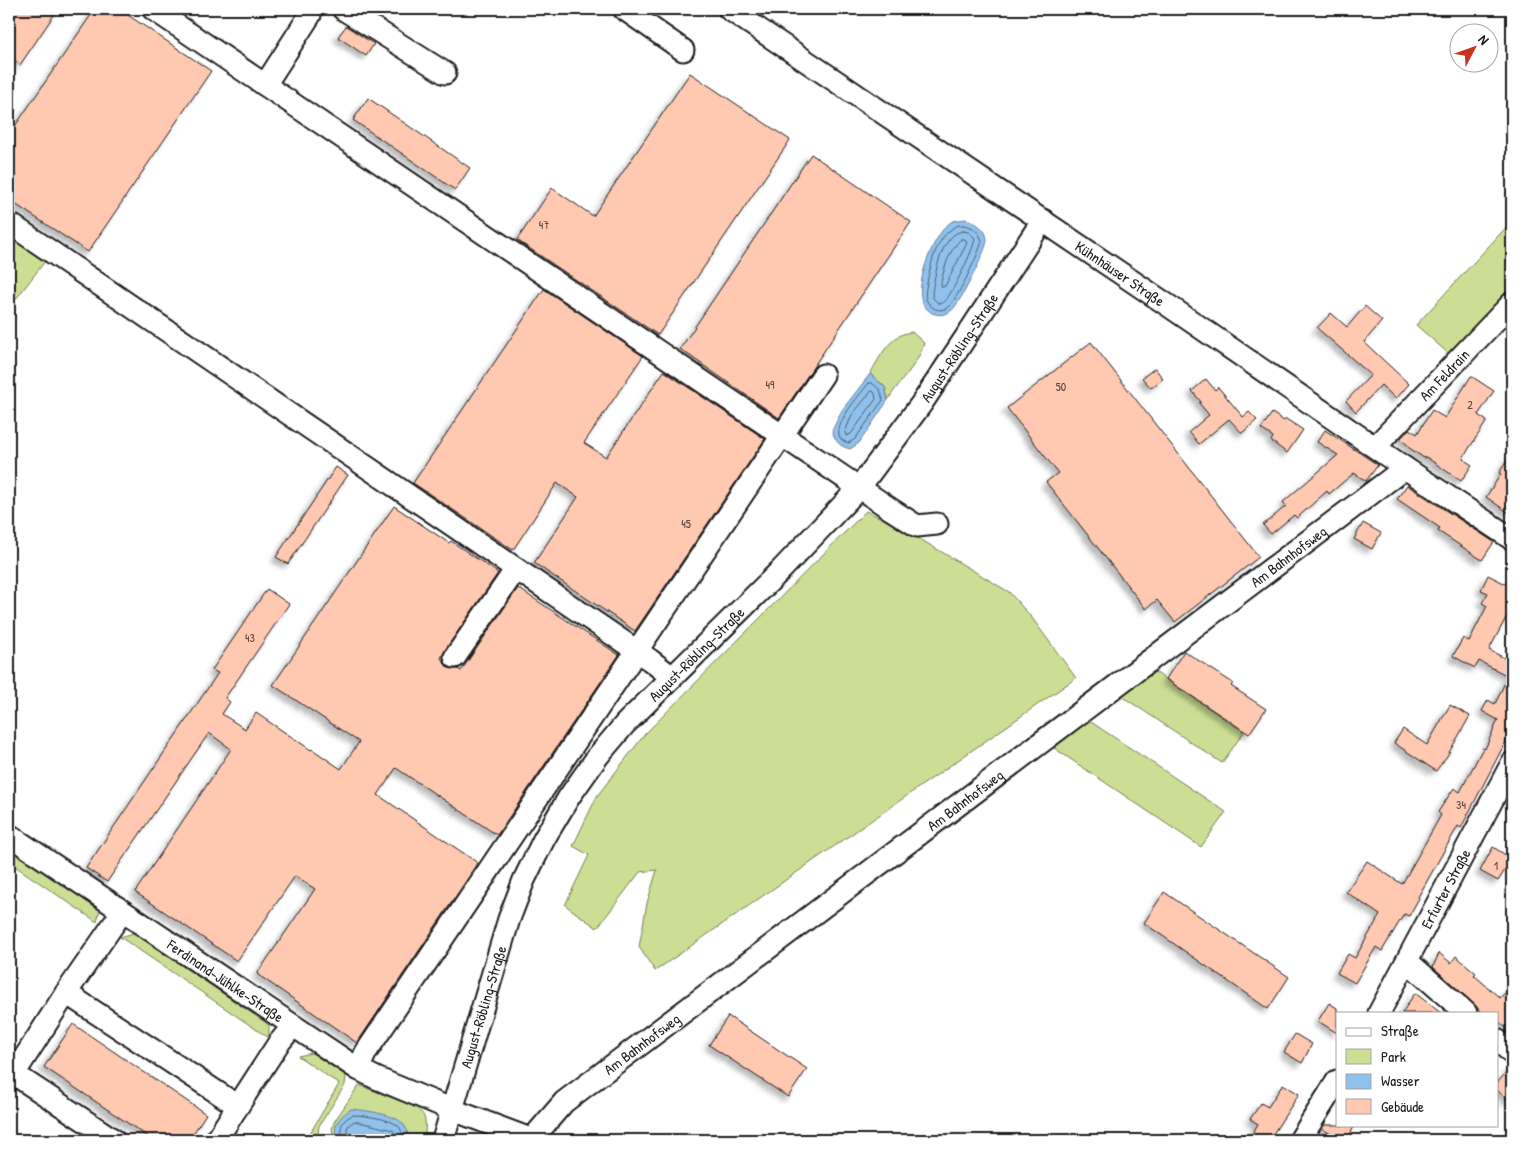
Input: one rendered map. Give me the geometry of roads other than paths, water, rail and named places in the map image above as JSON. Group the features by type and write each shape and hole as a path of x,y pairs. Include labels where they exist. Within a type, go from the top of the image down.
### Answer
{"street":[{"path":"153,9 892,510 917,526 937,524"},
{"path":"343,9 445,74"},
{"path":"624,9 683,50"},
{"name":"Kühnhäuser Straße","path":"729,9 1512,539"},
{"path":"265,85 308,11"},
{"name":"August-Röbling-Straße","path":"443,1140 509,919 524,880 544,839 569,797 598,756 625,724 782,569 859,488 958,349 1043,220"},
{"path":"9,223 638,651 672,677"},
{"name":"Am Feldrain","path":"1375,447 1512,303"},
{"path":"358,1069 366,1052 823,375"},
{"name":"Am Bahnhofsweg","path":"532,1140 564,1102 1405,468"},
{"path":"455,658 516,568"},
{"name":"Erfurter Straße","path":"1380,1012 1512,764"},
{"name":"Ferdinand-Jühlke-Straße","path":"9,835 358,1069 453,1110 532,1140"},
{"path":"114,1140 14,1074 66,993 122,912"},
{"path":"1407,960 1465,1012"},
{"path":"66,993 238,1106"},
{"path":"216,1140 278,1044 292,1026"},
{"path":"1498,1041 1512,1054"},
{"path":"1300,1140 1336,1083"}],"water":[{"path":"966,219 977,224 985,232 987,240 983,254 973,276 951,311 941,315 932,313 923,305 921,293 921,283 928,259 938,236 945,228 953,221"},
{"path":"870,374 885,387 888,400 859,443 850,449 838,443 832,431 842,410"},
{"path":"351,1109 378,1113 397,1119 406,1128 408,1140 338,1140 335,1130 337,1122"}]}
